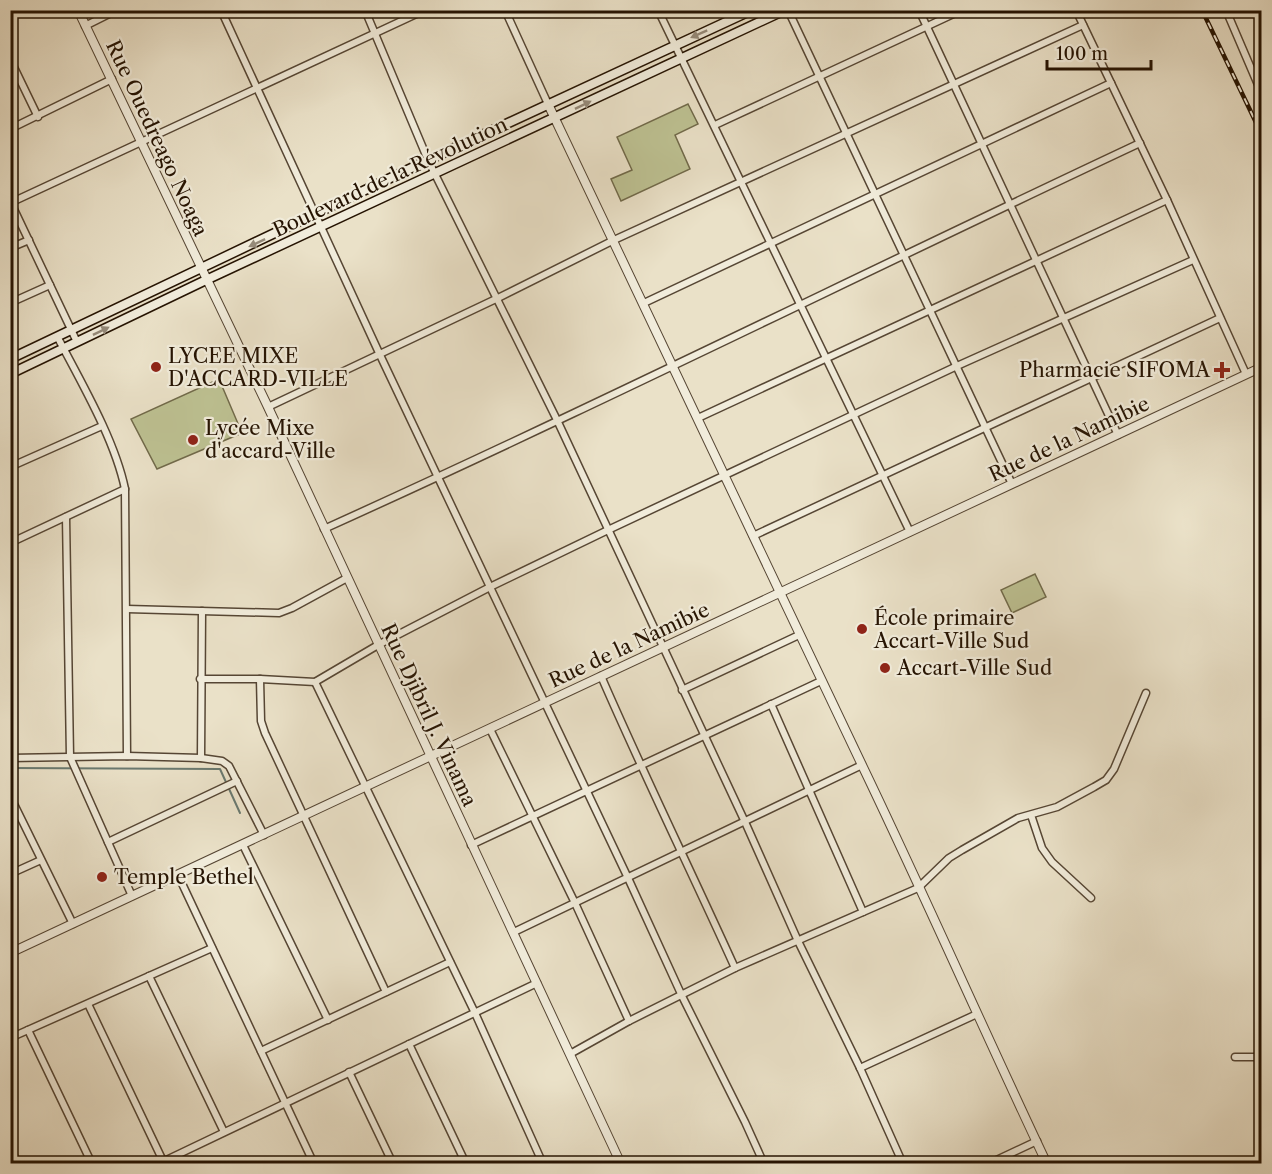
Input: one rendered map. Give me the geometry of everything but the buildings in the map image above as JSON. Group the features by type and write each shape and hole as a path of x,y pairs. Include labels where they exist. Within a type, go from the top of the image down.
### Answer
{"main road":[{"name":"Boulevard de la Révolution","path":"10,359 428,160 752,10"},
{"name":"Boulevard de la Révolution","path":"10,374 206,280 786,10"}],"street":[{"name":"Rue Ouedreago Noaga","path":"78,10 206,280"},
{"path":"85,26 117,10"},
{"path":"221,10 380,355 682,996 764,1164"},
{"path":"365,10 428,160 557,420 903,1164"},
{"path":"77,342 11,203 425,10"},
{"path":"505,10 862,765 1047,1164"},
{"path":"658,10 910,532"},
{"path":"786,10 1012,484"},
{"path":"919,10 1118,435"},
{"path":"715,125 962,10"},
{"path":"1076,10 1167,200 1246,374"},
{"path":"1226,10 1260,84 1262,94"},
{"path":"268,407 380,355 614,240 1083,25"},
{"path":"10,59 38,117"},
{"path":"10,129 112,79"},
{"path":"644,303 1111,83"},
{"path":"324,530 801,306 1140,143"},
{"path":"698,418 1167,200"},
{"path":"10,248 29,240"},
{"path":"200,679 315,682 378,645 608,530 957,366 1193,260"},
{"name":"Rue Djibril J. Vinama","path":"206,280 268,407 621,1164"},
{"path":"10,303 50,285"},
{"path":"753,536 1220,318"},
{"path":"58,338 102,426 123,476 126,489 127,756"},
{"name":"Rue de la Namibie","path":"10,953 1262,367"},
{"path":"10,467 102,426"},
{"path":"10,543 126,489"},
{"path":"66,517 69,758 132,896"},
{"path":"127,609 279,613 347,578"},
{"path":"201,758 202,610"},
{"path":"682,690 799,635"},
{"path":"601,676 735,968"},
{"path":"260,679 261,721 265,733 386,992"},
{"path":"471,845 821,681"},
{"path":"315,682 475,1013 543,1164"},
{"path":"570,1054 629,1021 735,968 918,888 949,858 1009,823 1057,807 1106,780 1118,761 1146,693"},
{"path":"771,704 863,912"},
{"path":"490,729 534,816 629,1021"},
{"path":"10,758 127,756 201,758 226,763 264,835"},
{"path":"514,932 862,765"},
{"path":"108,842 237,781"},
{"path":"10,796 73,924"},
{"path":"1031,815 1042,848 1047,855 1091,898"},
{"path":"243,845 327,1020"},
{"path":"10,874 41,860"},
{"path":"178,875 314,1164"},
{"path":"10,1038 212,948"},
{"path":"261,1051 450,962"},
{"path":"149,976 224,1132"},
{"path":"88,1004 161,1162 537,983"},
{"path":"860,1068 976,1014"},
{"path":"28,1030 92,1164"},
{"path":"409,1044 466,1164"},
{"path":"1235,1057 1262,1057"},
{"path":"349,1072 393,1164"},
{"path":"988,1164 1036,1141"},
{"path":"10,1148 18,1164"}],"green space":[{"path":"688,104 698,124 675,135 690,169 621,201 611,179 632,170 617,137"},
{"path":"219,379 242,433 157,469 131,419"},
{"path":"1035,574 1046,597 1012,613 1001,590"}],"waterway":[{"path":"10,768 220,769 240,813"}],"railway":[{"path":"1202,10 1262,135"}],"place":[{"name":"LYCEE MIXE D'ACCARD-VILLE","path":"156,367"},
{"name":"Pharmacie SIFOMA","path":"1222,370"},
{"name":"Lycée Mixe d'accard-Ville","path":"193,440"},
{"name":"École primaire Accart-Ville Sud","path":"862,629"},
{"name":"Accart-Ville Sud","path":"885,668"},
{"name":"Temple Bethel","path":"102,877"}]}
